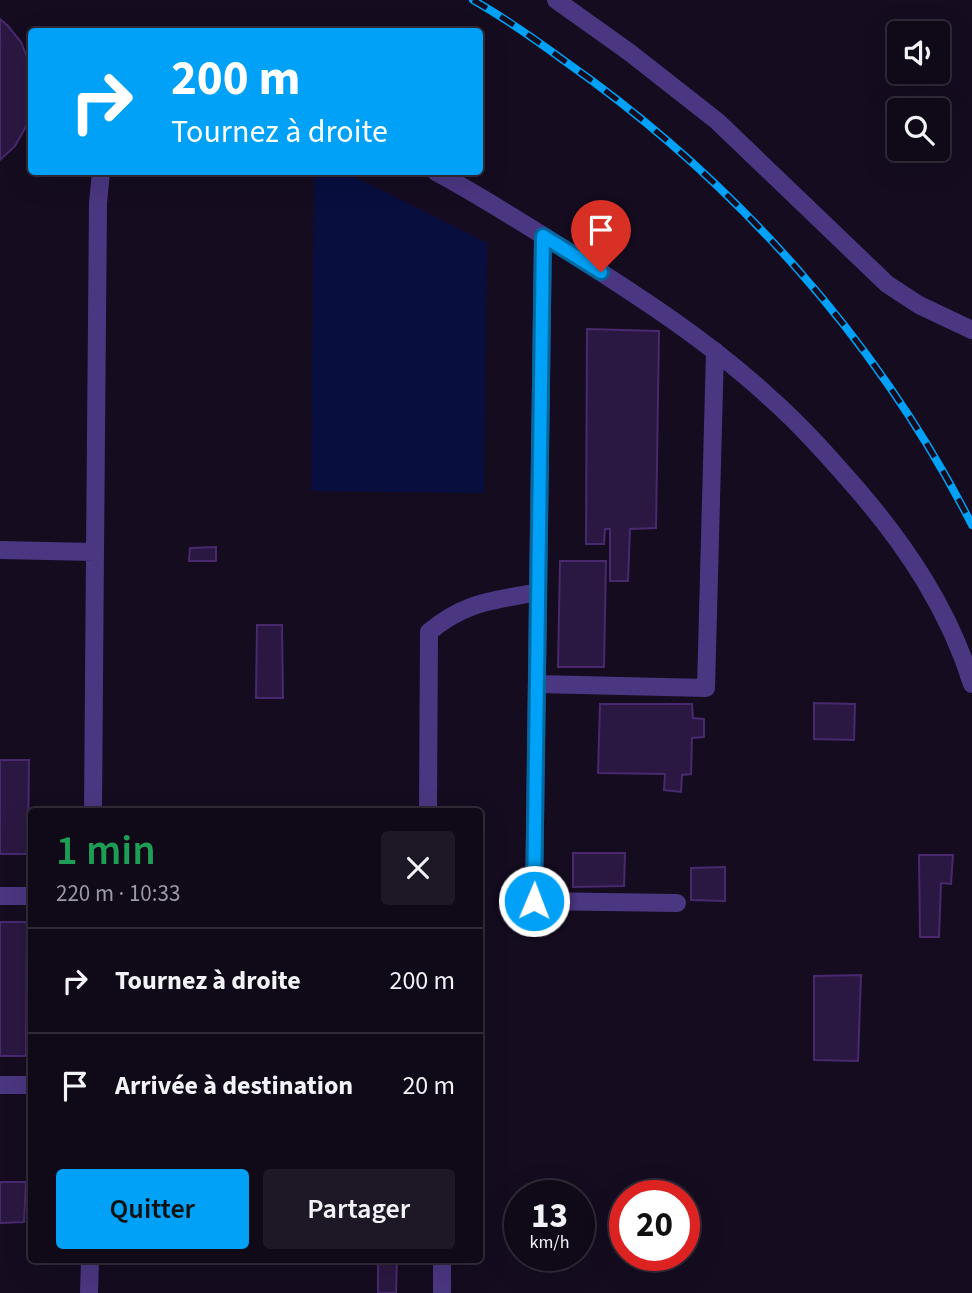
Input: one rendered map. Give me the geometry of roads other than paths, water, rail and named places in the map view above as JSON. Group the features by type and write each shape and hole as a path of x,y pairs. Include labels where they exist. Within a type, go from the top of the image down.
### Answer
{"street":[{"path":"556,0 629,52 717,121 887,284 919,305 972,330"},
{"path":"93,808 98,203 101,175"},
{"path":"441,175 648,303 715,351 769,396 803,429 881,518 918,568 960,648 972,684"},
{"path":"543,236 534,901 677,903"},
{"path":"537,684 706,688 715,351"},
{"path":"0,550 95,552"},
{"path":"428,808 429,632 458,610 538,592"},
{"path":"0,896 28,896"},
{"path":"0,1085 28,1085"},
{"path":"89,1293 90,1263"},
{"path":"442,1263 442,1293"}],"railway":[{"path":"473,0 532,37 628,108 687,158 744,212 797,268 847,328 893,391 972,525"}]}
